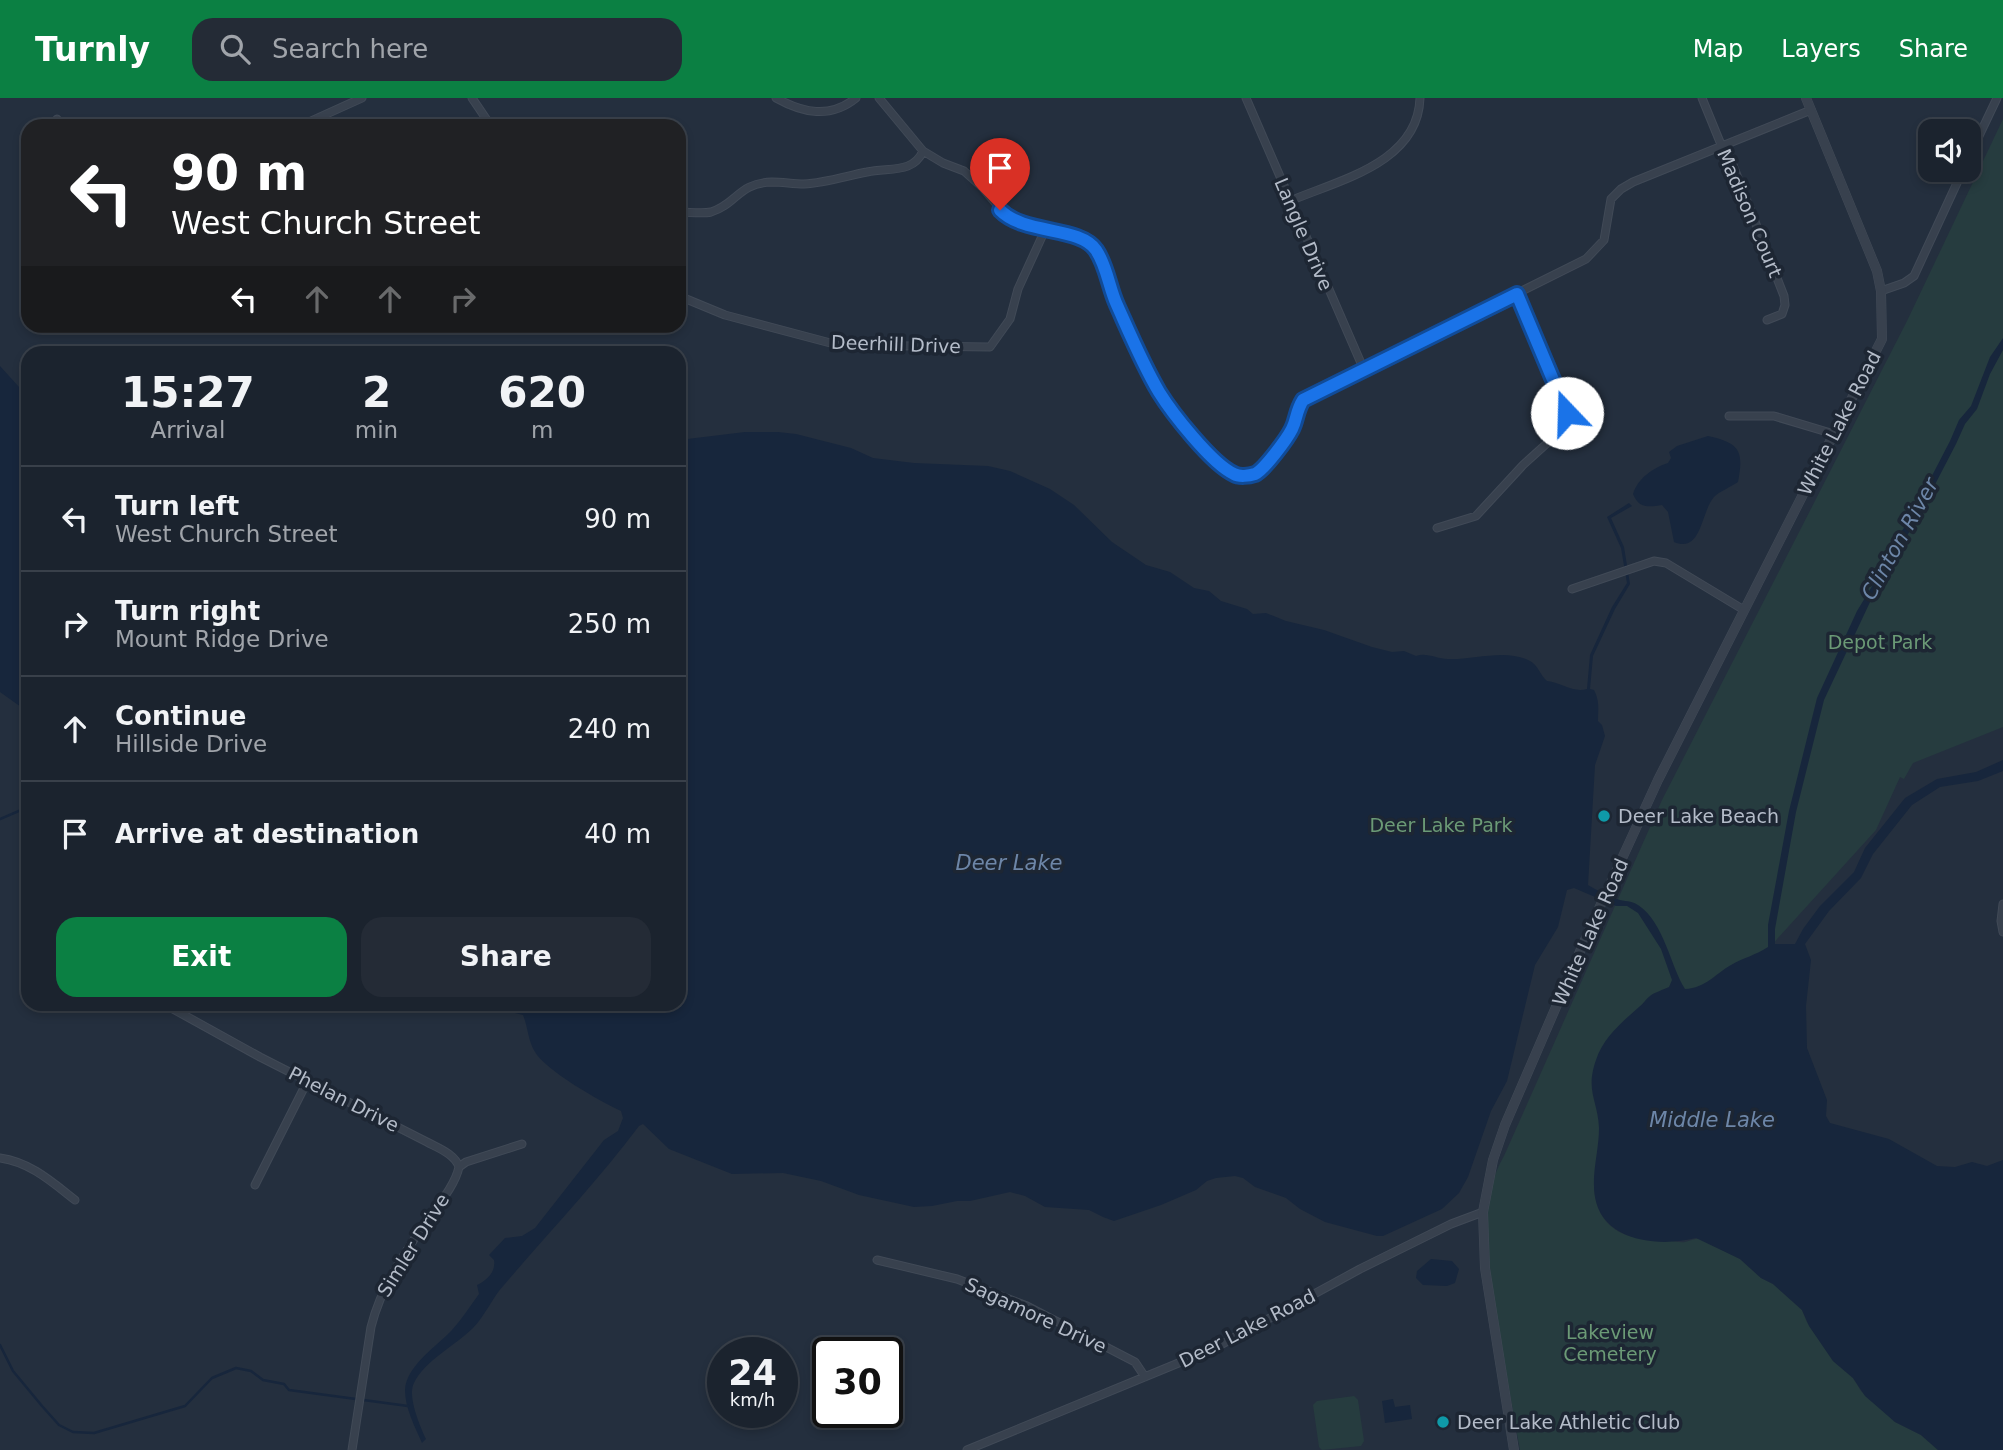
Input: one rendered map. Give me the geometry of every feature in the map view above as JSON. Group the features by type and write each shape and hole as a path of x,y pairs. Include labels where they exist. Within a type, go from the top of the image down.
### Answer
{"street":[{"path":"316,119 362,98"},
{"path":"472,98 486,119"},
{"path":"776,98 805,111 825,112 847,105 856,98"},
{"path":"879,98 923,151 964,171 983,188 1004,214 1025,225 1090,243 1098,252 1115,302 1166,403 1224,468 1237,476 1254,475 1258,472 1291,431 1295,412 1303,400 1570,268 1595,251 1604,240 1611,199 1620,189 1811,110"},
{"name":"Langle Drive","path":"1246,98 1364,370"},
{"path":"1290,201 1378,163 1396,151 1411,131 1420,107 1420,98"},
{"name":"Madison Court","path":"1702,98 1722,147 1729,155 1784,296 1782,314 1767,320"},
{"name":"White Lake Road","path":"1514,1450 1485,1268 1483,1212 1493,1160 1505,1125 1658,780 1882,339 1881,291 1863,235 1806,98"},
{"path":"1981,132 1997,98"},
{"path":"686,212 709,212 723,206 744,188 755,183 801,184 828,181 910,165 919,161 923,151"},
{"path":"1881,291 1904,283 1914,276 1957,182"},
{"name":"Deerhill Drive","path":"686,299 725,315 838,345 990,347 1010,319 1018,289 1045,230"},
{"path":"1437,527 1476,516 1523,465 1554,437 1568,419 1563,399 1517,294"},
{"path":"1729,416 1774,416 1834,434"},
{"path":"1572,589 1654,561 1666,563 1744,610"},
{"path":"2003,904 2003,932"},
{"name":"Phelan Drive","path":"177,1011 444,1152 457,1160 459,1167"},
{"path":"255,1185 308,1080"},
{"path":"459,1167 522,1144"},
{"path":"0,1158 13,1159 27,1166 75,1200"},
{"name":"Simler Drive","path":"352,1450 376,1307 390,1276 447,1190 459,1167"},
{"name":"Deer Lake Road","path":"968,1450 1234,1339 1367,1265 1451,1224 1483,1212"},
{"name":"Sagamore Drive","path":"877,1260 957,1279 1027,1306 1135,1362 1145,1377"}],"green space":[{"name":"Depot Park","path":"2003,119 2003,727 1913,763 1904,779 1900,777 1876,830 1777,939 1594,1186 1600,1213 1615,1229 1636,1238 1682,1242 1700,1239 1740,1259 1761,1278 1773,1284 1802,1310 1833,1361 1853,1378 1861,1391 1895,1422 1921,1435 1938,1450 1520,1450 1490,1267 1487,1220 1495,1176 1662,800 1907,321 1973,182 1981,182 1981,165"},
{"path":"1354,1396 1358,1400 1364,1441 1361,1446 1322,1450 1319,1447 1313,1405 1317,1401"}],"water":[{"name":"Deer Lake","path":"2003,338 2003,350 1990,374 1977,409 1965,424 1914,525 1896,552 1824,700 1796,812 1775,929 1775,944 1795,944 1820,906 1854,872 1865,848 1905,798 1937,779 1976,772 2003,760 2003,771 1978,781 1940,787 1912,805 1873,854 1861,878 1829,911 1805,944 1811,960 1806,1006 1807,1048 1827,1100 1826,1116 1830,1123 1889,1139 1937,1166 1955,1167 1972,1162 1987,1166 2003,1160 2003,1450 1938,1450 1921,1435 1895,1422 1865,1396 1853,1378 1833,1361 1809,1326 1802,1310 1740,1259 1696,1238 1651,1241 1621,1233 1609,1224 1600,1212 1594,1189 1599,1128 1592,1088 1593,1071 1599,1052 1614,1031 1650,996 1669,987 1672,980 1661,949 1638,913 1627,906 1616,906 1574,888 1567,890 1558,927 1535,965 1507,1081 1491,1111 1468,1177 1459,1193 1442,1209 1383,1236 1377,1236 1325,1222 1286,1198 1255,1187 1243,1178 1235,1176 1207,1181 1196,1190 1114,1221 1089,1210 1045,1207 1025,1196 1010,1192 970,1201 914,1207 859,1195 821,1181 783,1173 732,1174 669,1149 643,1124 500,1290 477,1323 419,1375 412,1395 426,1439 422,1443 405,1397 411,1373 423,1357 456,1326 479,1294 477,1285 487,1278 494,1268 494,1260 489,1255 505,1238 522,1236 535,1228 604,1140 618,1131 623,1118 621,1111 574,1085 550,1068 535,1052 523,1015 507,1011 686,1011 686,439 745,432 778,432 851,448 873,458 914,463 988,466 1010,471 1050,489 1074,505 1112,542 1146,565 1170,572 1194,588 1209,591 1221,601 1247,609 1253,614 1266,613 1372,647 1392,652 1404,651 1416,656 1448,659 1500,655 1521,657 1533,663 1547,681 1577,690 1587,689 1590,655 1612,607 1627,583 1621,548 1607,517 1629,503 1632,506 1611,518 1624,547 1630,584 1593,656 1590,689 1594,690 1597,698 1598,721 1605,736 1595,765 1588,885 1613,898 1635,903 1647,913 1660,933 1685,989 1705,983 1731,965 1768,947 1768,925 1789,811 1817,698 1857,611 1882,570 1890,548 1908,522 1959,420 1971,406 1990,357"},
{"path":"0,366 21,389 21,707 0,692"},
{"path":"1708,436 1727,442 1737,450 1740,456 1738,482 1714,497 1696,537 1683,544 1674,542 1668,512 1662,505 1641,505 1633,494 1638,483 1647,474 1668,463 1671,458 1669,452 1677,446"},
{"path":"1431,1259 1452,1261 1459,1269 1455,1283 1447,1286 1423,1285 1416,1278 1417,1271"},
{"path":"1393,1399 1395,1407 1410,1405 1412,1419 1385,1423 1382,1401"}],"waterway":[{"path":"0,819 21,810"},
{"path":"0,1345 13,1371 42,1406 59,1425 73,1432 94,1433 185,1406 212,1378 236,1368 251,1371 263,1380 284,1384 289,1390 408,1406"}],"place":[{"name":"Deer Lake Beach","path":"1604,816"},
{"name":"Deer Lake Athletic Club","path":"1443,1422"}],"route":[{"path":"1000,210 1025,225 1059,232 1090,243 1098,252 1115,302 1166,403 1214,458 1237,476 1254,475 1261,470 1291,431 1295,412 1303,400 1517,294 1567,413"}],"water label":[{"name":"Clinton River","path":"1900,539"},
{"name":"Middle Lake","path":"1712,1120"}],"park label":[{"name":"Deer Lake Park","path":"1441,825"},
{"name":"Lakeview Cemetery","path":"1610,1343"}]}
